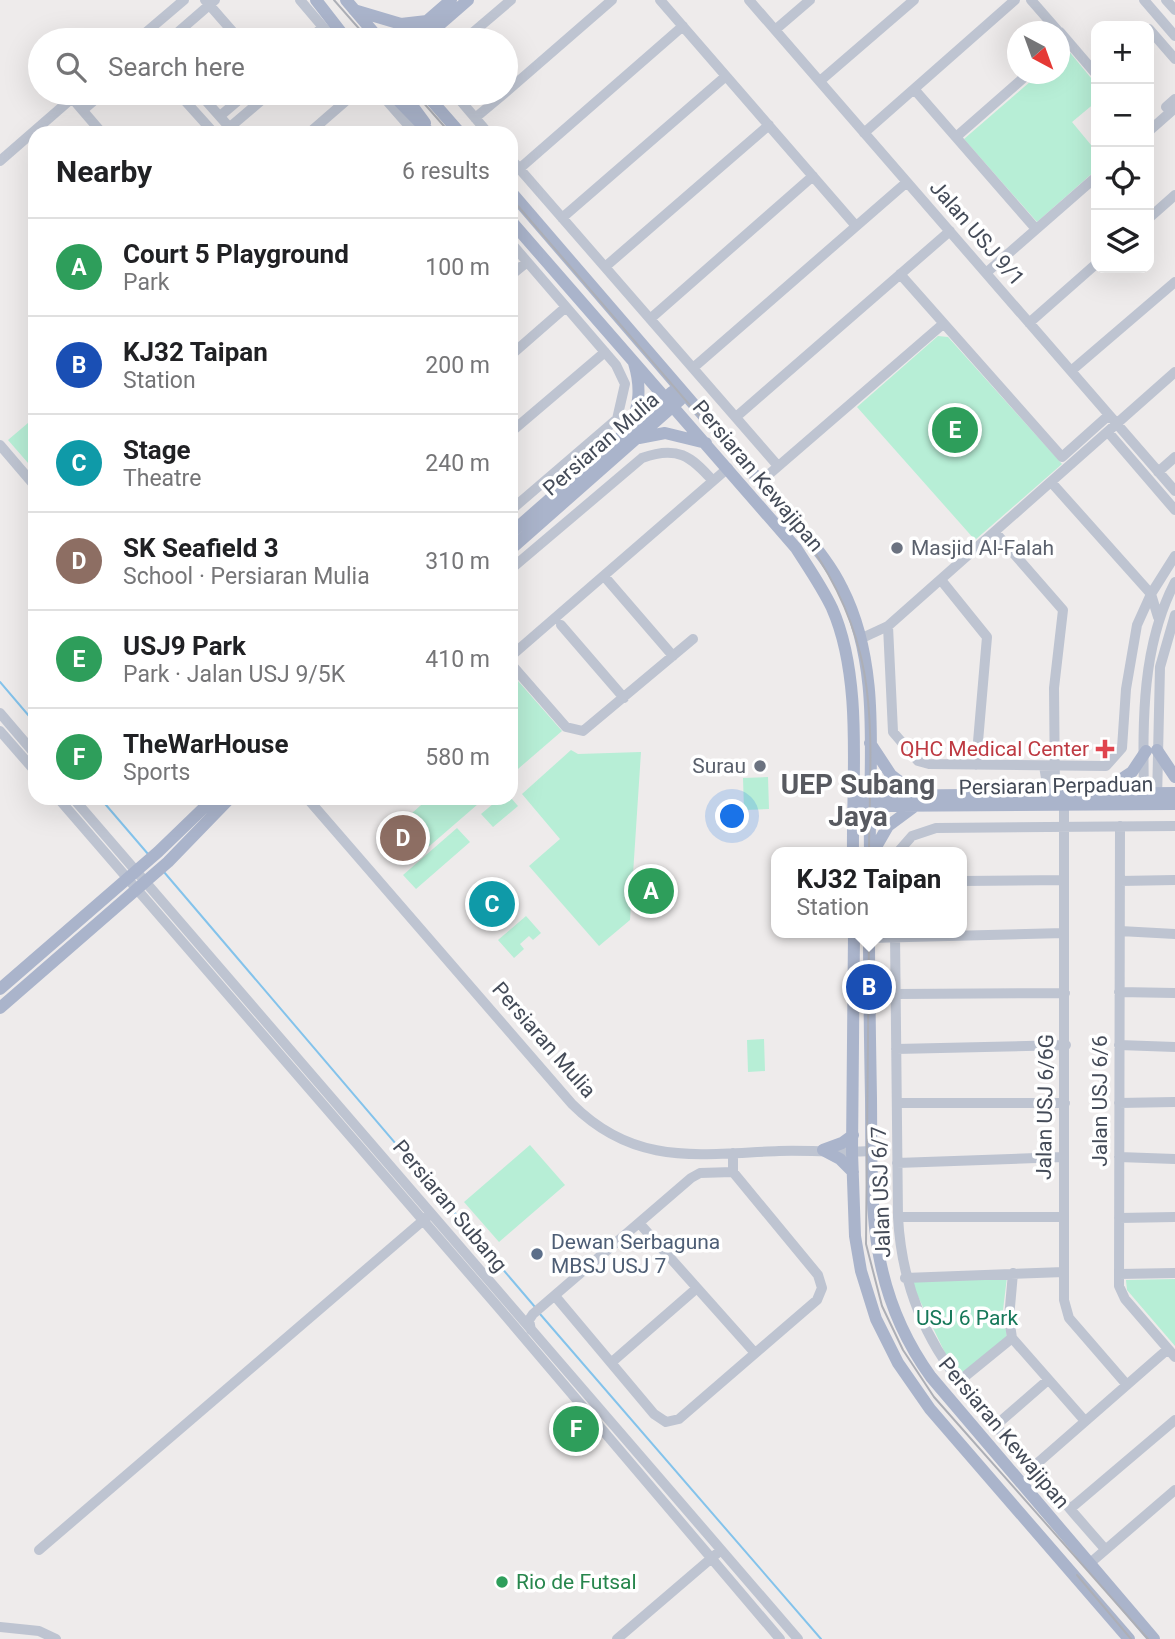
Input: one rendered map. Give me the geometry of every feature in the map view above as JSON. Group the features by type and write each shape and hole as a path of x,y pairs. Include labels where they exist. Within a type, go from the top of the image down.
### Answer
{"main road":[{"path":"316,0 332,28"},
{"path":"430,28 450,0"},
{"path":"425,28 468,0"},
{"path":"350,5 401,24 432,24"},
{"path":"350,5 370,28"},
{"path":"432,24 433,28"},
{"path":"328,25 333,28"},
{"path":"403,105 423,126"},
{"path":"414,105 426,126"},
{"path":"435,105 454,126"},
{"name":"Persiaran Kewajipan","path":"518,200 760,482 834,573 849,604 860,639 869,690 872,847"},
{"name":"Persiaran Kewajipan","path":"518,229 796,548 832,608 844,648 851,691 853,847"},
{"name":"Persiaran Kewajipan","path":"604,301 635,328 700,400 750,471"},
{"path":"633,359 639,380 639,404 631,435 665,433 706,443"},
{"name":"Persiaran Mulia","path":"518,527 681,391"},
{"name":"Persiaran Mulia","path":"518,541 631,435"},
{"path":"869,739 891,775 916,801 888,826 875,847"},
{"path":"1099,794 1128,776 1151,751 1175,777"},
{"name":"Persiaran Perpaduan","path":"916,801 1055,793 1099,794 1175,804"},
{"name":"Persiaran Perpaduan","path":"852,801 1064,807 1151,799 1175,793"},
{"path":"0,989 136,872 207,805"},
{"path":"0,1008 168,862 223,805"},
{"name":"Persiaran Kewajipan","path":"854,938 852,1152 856,1240 861,1271 876,1319 898,1363 930,1409 1129,1639"},
{"name":"Persiaran Kewajipan","path":"869,938 873,1220 878,1259 898,1324 936,1383 1154,1639"},
{"path":"822,1150 842,1143 853,1135"},
{"path":"822,1150 840,1159 853,1172"}],"street":[{"path":"158,28 184,0"},
{"path":"300,0 329,28"},
{"path":"478,28 511,0"},
{"path":"518,81 612,0"},
{"path":"660,0 856,226"},
{"name":"Jalan USJ 9/1","path":"749,0 1175,491"},
{"path":"775,30 810,0"},
{"path":"820,81 914,0"},
{"path":"864,132 1015,0"},
{"path":"1031,0 1048,21"},
{"path":"1144,0 1175,36"},
{"path":"1166,0 1175,10"},
{"path":"182,28 210,2 231,28"},
{"path":"1152,21 1157,15"},
{"path":"324,28 328,25"},
{"path":"683,26 519,169 778,466"},
{"path":"1154,36 1175,59"},
{"path":"1070,47 1091,69"},
{"path":"562,218 726,76"},
{"path":"956,137 1017,84"},
{"path":"914,89 1036,229"},
{"path":"1154,125 1175,99"},
{"path":"40,126 64,105"},
{"path":"80,105 96,126"},
{"path":"83,110 89,105"},
{"path":"189,105 208,126"},
{"path":"210,105 225,126"},
{"path":"220,116 233,105"},
{"path":"232,126 256,105"},
{"path":"317,126 341,105"},
{"path":"389,105 404,126"},
{"path":"464,105 482,126"},
{"path":"475,118 490,105"},
{"path":"606,267 769,125"},
{"path":"0,161 28,136"},
{"path":"650,319 813,176"},
{"path":"986,273 1091,181"},
{"path":"693,368 907,182"},
{"path":"1154,214 1175,195"},
{"path":"736,417 950,231"},
{"path":"518,251 616,365 625,384 617,419 518,504"},
{"path":"518,269 527,262"},
{"path":"1029,323 1091,268"},
{"path":"900,274 1062,457 1109,415"},
{"path":"1071,371 1175,282"},
{"path":"518,349 566,307"},
{"path":"760,482 943,324"},
{"path":"518,426 605,352"},
{"path":"860,639 888,626 1175,372"},
{"path":"1108,432 1175,510"},
{"path":"0,445 28,478"},
{"path":"518,563 642,458 655,454 684,454 693,458 713,481"},
{"path":"1158,472 1175,457"},
{"path":"518,650 728,468"},
{"path":"1051,482 1151,594 1158,620"},
{"path":"995,532 1063,610 1047,784 1037,793"},
{"path":"888,626 895,737 922,763 1106,766 1121,751 1133,637 1151,594 1175,556"},
{"path":"604,576 673,656"},
{"path":"941,580 987,637 976,765"},
{"path":"1151,799 1147,667 1158,620 1175,582"},
{"path":"1151,594 1162,596 1169,593"},
{"path":"1151,751 1160,667 1175,615"},
{"path":"561,625 624,698"},
{"path":"518,672 562,723 577,732 589,728 692,639"},
{"path":"0,713 28,746"},
{"path":"0,731 28,763"},
{"path":"1049,766 1055,793"},
{"name":"Persiaran Subang","path":"65,805 136,872"},
{"name":"Persiaran Subang","path":"79,805 427,1217 710,1559 780,1639"},
{"name":"Persiaran Mulia","path":"313,805 584,1116 619,1138 665,1154 706,1156 822,1150 872,1151"},
{"name":"Jalan USJ 6/6G","path":"1064,807 1064,1300 1069,1318 1127,1385"},
{"path":"902,847 912,836 928,829 1064,825 1175,826"},
{"name":"Jalan USJ 6/6","path":"1120,825 1119,1274 1121,1293 1171,1353"},
{"path":"967,881 1064,880"},
{"path":"1119,881 1175,880"},
{"path":"1119,931 1175,934"},
{"path":"967,934 1064,933"},
{"name":"Jalan USJ 6/7","path":"895,938 898,1217 905,1278 928,1335 957,1382 1105,1549"},
{"path":"1119,992 1175,993"},
{"path":"896,994 1065,993"},
{"path":"896,1049 1066,1045"},
{"path":"1119,1045 1175,1047"},
{"path":"897,1102 1065,1103"},
{"path":"1119,1103 1175,1102"},
{"path":"551,1300 612,1363 654,1414 666,1422 679,1419 821,1294 822,1281 818,1275 733,1172 733,1153"},
{"path":"897,1163 1064,1157"},
{"path":"1119,1157 1175,1159"},
{"path":"531,1331 529,1320 533,1314 691,1178 700,1173 733,1172"},
{"path":"39,1550 427,1217"},
{"name":"Persiaran Subang","path":"427,1217 511,1307 798,1639"},
{"path":"898,1217 1064,1217"},
{"path":"1119,1218 1175,1217"},
{"path":"640,1224 755,1353"},
{"path":"905,1278 1063,1272"},
{"path":"1013,1273 1009,1318 1012,1338 1085,1421"},
{"path":"1119,1274 1175,1273"},
{"path":"612,1363 697,1288"},
{"path":"511,1307 521,1315 533,1314"},
{"path":"957,1382 1012,1338"},
{"path":"1033,1466 1127,1385 1171,1353"},
{"path":"995,1426 1048,1380"},
{"path":"1070,1509 1175,1420"},
{"path":"1089,1564 1175,1490"},
{"path":"617,1639 721,1550"},
{"path":"0,1626 39,1631 56,1639"}],"green space":[{"path":"1070,53 1091,78 1091,106 1072,122 1091,145 1091,174 1037,222 964,139 1027,84 1070,84"},
{"path":"938,336 948,337 1062,464 975,540 857,407"},
{"path":"28,423 28,463 8,440"},
{"path":"518,681 562,731 518,769"},
{"path":"571,750 578,754 641,752 630,920 599,946 529,866 560,839 522,794"},
{"path":"768,777 769,809 744,810 743,778"},
{"path":"421,805 477,805 426,849 403,821"},
{"path":"492,805 518,806 493,827 481,814"},
{"path":"457,828 470,842 416,889 403,875"},
{"path":"526,916 541,933 533,940 529,936 520,944 524,949 514,958 498,940"},
{"path":"764,1039 765,1071 748,1072 747,1040"},
{"path":"530,1145 565,1185 499,1242 464,1202"},
{"name":"USJ 6 Park","path":"1007,1277 1003,1310 1007,1337 957,1378 911,1282"},
{"path":"1175,1279 1175,1346 1127,1290 1126,1280"}],"waterway":[{"path":"0,682 28,715"},
{"path":"106,805 148,854"},
{"path":"164,872 535,1307"},
{"path":"540,1314 821,1639"}],"tram line":[{"path":"334,0 358,28"},
{"path":"426,105 444,126"},
{"path":"518,206 808,542 832,581 861,655 867,691 870,728 869,847"},
{"path":"869,938 866,1244 882,1306 903,1350 934,1397 1148,1639"},
{"path":"1077,1575 1131,1639"}],"place":[{"name":"USJ9 Park","path":"955,430"},
{"name":"Masjid Al-Falah","path":"897,548"},
{"name":"QHC Medical Center","path":"1105,749"},
{"name":"Surau","path":"760,766"},
{"name":"SK Seafield 3","path":"403,838"},
{"name":"Court 5 Playground","path":"651,891"},
{"name":"Stage","path":"492,904"},
{"name":"KJ32 Taipan","path":"869,987"},
{"name":"Dewan Serbaguna MBSJ USJ 7","path":"537,1254"},
{"name":"TheWarHouse","path":"576,1429"},
{"name":"Rio de Futsal","path":"502,1582"}],"district":[{"name":"UEP Subang Jaya","path":"858,800"}]}
